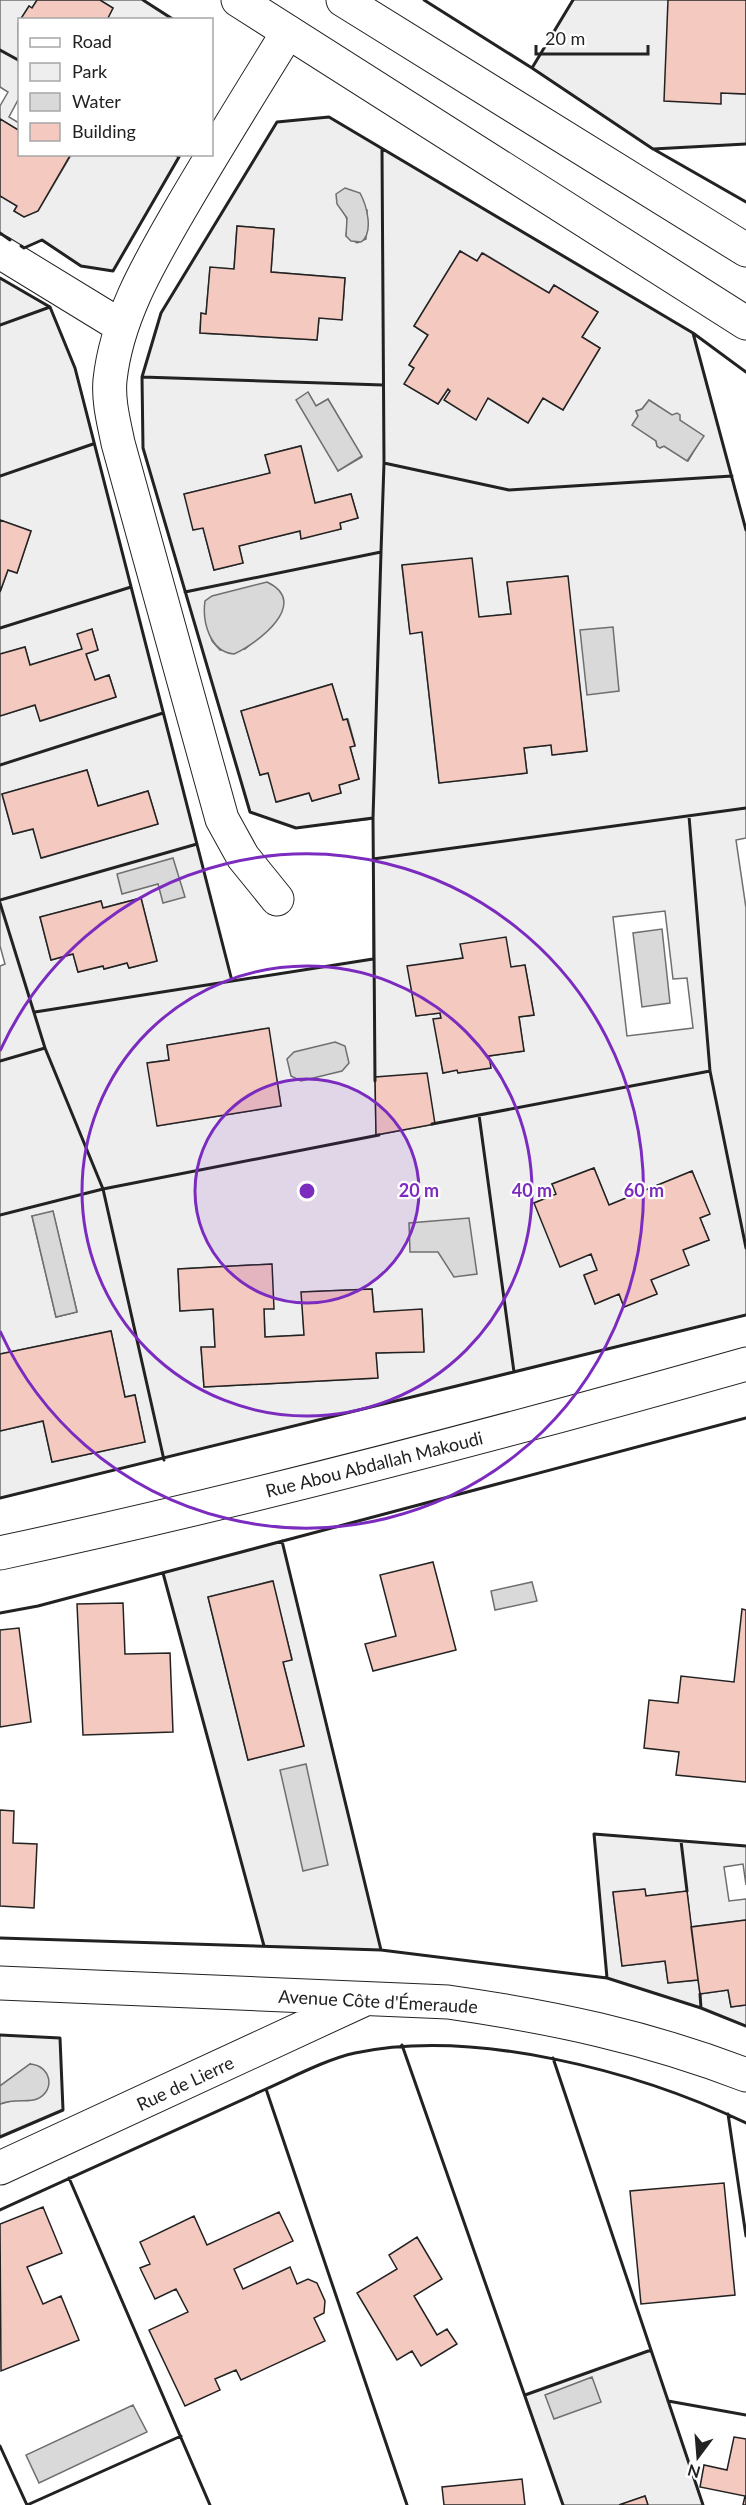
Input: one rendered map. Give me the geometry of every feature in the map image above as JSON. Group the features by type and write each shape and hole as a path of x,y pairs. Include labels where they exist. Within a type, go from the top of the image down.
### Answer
{"street":[{"path":"238,0 746,323"},
{"path":"343,0 746,250"},
{"path":"213,154 288,32"},
{"path":"212,156 169,229 129,305 121,326 110,381 110,402 118,443 222,819 243,857 277,899"},
{"path":"0,252 121,326"},
{"name":"Rue Abou Abdallah Makoudi","path":"0,1553 219,1504 488,1436 746,1364"},
{"name":"Avenue Côte d'Émeraude","path":"0,1983 448,2002 560,2020 649,2041 746,2075"},
{"name":"Rue de Lierre","path":"0,2168 370,1997"}],"green space":[{"path":"0,0 37,0 32,8 29,6 22,18 18,18 18,100 9,117 18,122 18,130 0,119 0,106 8,92 0,87"},
{"path":"100,0 143,0 172,18 108,18 113,8"},
{"path":"573,0 668,0 721,93 746,94 746,144 653,149 532,68"},
{"path":"329,117 693,333 746,530 746,838 736,840 746,908 746,1315 0,1498 0,1431 43,1421 52,1462 145,1442 135,1395 125,1397 111,1331 0,1354 0,966 5,964 0,946 0,716 35,705 41,721 116,697 109,675 95,680 86,654 98,650 92,630 82,649 30,665 25,647 0,654 0,592 8,570 17,573 31,531 0,520 0,278 50,307 75,368 232,981 373,959 373,819 296,828 250,812 143,448 142,377 161,313 277,122","holes":["367,210 366,239 357,243 346,236 348,223 345,213","237,226 274,229 271,272 345,278 342,319 319,318 317,340 200,333 201,314 206,314 210,268 234,269","460,251 477,261 483,253 549,293 554,285 598,312 582,337 600,348 563,410 543,398 528,423 488,398 476,419 448,389 438,404 405,384 414,368 409,365 428,335 414,326","308,392 316,406 328,399 362,457 338,471","649,400 703,436 688,461 664,446 660,448 656,441 633,425 638,416 636,411 642,409","300,446 315,503 351,494 358,518 340,523 341,529 301,538 300,531 239,546 243,563 214,570 203,528 184,494 270,473 265,455","402,566 479,617 511,614 507,583 567,576 587,751 553,755 551,745 524,748 527,773 439,783 422,632 410,633","272,626 245,649 220,650 212,641 209,630","332,684 343,720 348,719 355,745 350,747 359,779 339,785 341,793 312,801 309,793 277,802 268,773 260,775 241,711","87,770 98,806 148,791 158,824 42,858 33,829 13,834 2,794","141,898 157,961 129,968 127,963 78,972 73,954 51,960 40,917 101,901 103,908","665,911 673,979 687,978 693,1028 627,1036 613,917","461,945 511,967 525,965 534,1015 519,1017 524,1051 489,1056 490,1068 443,1073 434,1020 441,1018 440,1013 416,1016 408,967 463,958","268,1028 281,1106 158,1126 148,1063 169,1060 167,1045","375,1078 435,1124 376,1135","594,1168 609,1205 692,1171 709,1214 700,1218 709,1240 683,1250 651,1280 657,1293 624,1307 619,1294 595,1304 584,1276 597,1270 591,1254 534,1203 556,1194 552,1184","53,1212 77,1312 56,1317 32,1216","271,1264 264,1309 265,1337 304,1335 302,1292 372,1289 374,1312 422,1310 424,1351 376,1353 377,1378 204,1387 201,1348 215,1347 213,1309 180,1311 178,1269"]},
{"path":"70,156 179,157 113,271 81,266 42,240 24,248 0,233 0,196 17,206 14,211 24,217 38,211"},
{"path":"282,1541 381,1950 264,1946 163,1573","holes":["272,1581 292,1659 283,1662 304,1746 248,1760 208,1597"]},
{"path":"594,1834 746,1846 746,1885 743,1864 724,1867 729,1901 746,1899 746,1920 691,1927 687,1891 646,1896 644,1889 613,1893 622,1966 665,1961 668,1983 698,1980 700,1994 728,1990 731,2007 746,2005 746,2026 701,2008 607,1978"},
{"path":"0,2035 60,2038 63,2110 0,2137 0,2104 18,2099 27,2100 30,2064 0,2086"},
{"path":"651,2350 703,2505 648,2505 645,2496 619,2505 563,2505 525,2395"}],"water":[{"path":"345,188 360,193 365,205 368,226 365,238 361,242 351,241 346,236 347,218 337,204 336,194"},
{"path":"308,392 316,406 328,399 362,456 338,471 296,400"},
{"path":"649,400 672,415 677,413 680,415 680,420 704,436 687,461 664,446 660,448 656,441 632,425 638,416 636,411 642,409"},
{"path":"267,582 279,591 284,601 276,622 267,632 234,654 219,648 209,635 205,618 205,601 212,596"},
{"path":"613,627 619,691 587,695 580,630"},
{"path":"173,858 185,897 163,903 158,884 122,894 117,874"},
{"path":"662,929 670,1003 642,1007 633,933"},
{"path":"335,1042 345,1046 349,1063 342,1071 301,1081 291,1076 287,1059 294,1052"},
{"path":"53,1211 77,1312 56,1317 32,1216"},
{"path":"469,1218 477,1274 454,1277 438,1252 410,1252 409,1223"},
{"path":"532,1582 537,1601 495,1610 491,1591"},
{"path":"306,1764 328,1865 303,1871 280,1770"},
{"path":"30,2064 37,2065 46,2073 49,2084 47,2090 37,2099 0,2104 0,2086"},
{"path":"592,2377 601,2402 554,2419 545,2395"},
{"path":"133,2405 147,2432 39,2483 26,2455"}],"building":[{"path":"37,0 100,0 113,8 108,18 21,18 29,6 32,8"},
{"path":"668,0 746,0 746,94 721,93 721,104 664,101"},
{"path":"0,119 18,130 18,156 70,156 38,211 24,217 14,211 17,206 0,196"},
{"path":"237,226 274,229 271,272 345,278 342,320 319,318 317,340 200,333 201,313 206,314 210,267 234,269"},
{"path":"460,251 477,261 482,253 549,293 554,285 598,312 582,337 600,348 563,410 543,398 528,423 488,398 476,420 444,400 450,391 448,389 438,404 404,384 414,368 409,365 428,335 414,326"},
{"path":"301,446 315,503 351,494 358,518 340,523 341,529 301,539 300,531 239,546 243,563 214,570 203,528 193,530 184,494 270,473 265,455"},
{"path":"0,520 31,531 17,573 8,570 0,592"},
{"path":"472,558 479,617 511,614 507,582 568,576 587,751 552,755 551,745 524,748 527,773 439,783 422,632 410,634 402,565"},
{"path":"92,629 98,650 86,654 95,680 109,675 116,697 40,721 35,705 0,716 0,654 25,647 30,665 82,649 77,634"},
{"path":"332,684 343,720 347,719 355,746 350,747 359,779 339,785 341,793 312,801 309,793 276,802 268,773 260,775 241,711"},
{"path":"87,770 98,806 148,791 158,824 41,858 33,829 13,834 2,794"},
{"path":"141,898 157,961 129,968 127,963 78,972 73,954 51,960 40,917 101,901 103,908"},
{"path":"506,937 511,967 525,965 534,1015 519,1017 524,1051 489,1056 491,1068 443,1073 433,1019 441,1018 440,1013 416,1016 407,966 463,958 460,944"},
{"path":"269,1028 281,1106 157,1126 147,1063 169,1060 167,1045"},
{"path":"427,1073 435,1124 376,1135 375,1077"},
{"path":"594,1168 609,1205 692,1171 710,1214 700,1218 709,1240 683,1250 689,1265 651,1280 657,1294 624,1307 619,1294 595,1304 584,1275 597,1270 591,1254 560,1267 534,1203 556,1194 552,1184"},
{"path":"272,1264 274,1309 264,1309 265,1337 304,1335 301,1292 372,1289 374,1312 422,1309 424,1352 376,1353 378,1378 204,1387 201,1347 215,1347 213,1309 180,1311 178,1269"},
{"path":"111,1331 125,1397 135,1395 145,1442 52,1462 43,1421 0,1431 0,1354"},
{"path":"433,1562 456,1650 373,1671 365,1644 396,1636 380,1575"},
{"path":"273,1581 292,1660 283,1662 304,1746 248,1760 208,1597"},
{"path":"123,1603 125,1654 170,1653 173,1732 83,1735 77,1604"},
{"path":"742,1609 746,1610 746,1782 676,1775 679,1752 644,1748 649,1700 678,1703 681,1676 734,1682"},
{"path":"19,1628 31,1722 0,1727 0,1630"},
{"path":"0,1810 14,1811 13,1843 37,1844 34,1908 0,1906"},
{"path":"645,1889 646,1896 687,1891 698,1980 668,1983 665,1961 622,1966 613,1892"},
{"path":"746,1920 746,2005 731,2007 728,1990 700,1994 691,1927"},
{"path":"724,2183 735,2295 641,2304 630,2191"},
{"path":"43,2207 62,2253 27,2267 43,2304 61,2296 79,2340 1,2371 0,2224"},
{"path":"279,2212 293,2241 234,2269 243,2289 290,2267 297,2284 308,2279 317,2283 325,2301 324,2313 314,2318 325,2341 241,2380 236,2370 215,2379 220,2390 185,2406 149,2330 188,2312 176,2289 155,2299 140,2268 150,2264 140,2242 194,2216 207,2245"},
{"path":"417,2237 442,2279 414,2296 437,2335 447,2329 457,2344 421,2366 412,2351 397,2360 357,2293 397,2269 389,2255"},
{"path":"734,2437 746,2439 746,2505 743,2505 745,2496 700,2487 704,2465 727,2470"},
{"path":"522,2479 525,2505 444,2505 442,2487"},
{"path":"645,2496 648,2505 619,2505"}],"wall":[{"path":"143,0 171,18"},
{"path":"424,0 532,68"},
{"path":"573,0 532,68 653,149 746,144"},
{"path":"0,50 18,60"},
{"path":"373,818 296,828 250,812 143,448 142,377 161,313 277,122 329,117 693,333 746,530"},
{"path":"382,149 384,463"},
{"path":"655,150 746,202"},
{"path":"21,246 24,248 42,240 81,266 113,271 178,156"},
{"path":"0,233 10,240"},
{"path":"0,278 50,307 75,368 232,981"},
{"path":"0,325 50,307"},
{"path":"693,333 746,372"},
{"path":"142,377 383,385"},
{"path":"0,476 93,444"},
{"path":"185,592 381,552 384,463 509,490 732,476"},
{"path":"375,1081 373,818 381,552"},
{"path":"0,628 131,587"},
{"path":"0,765 163,713"},
{"path":"373,859 746,808"},
{"path":"689,816 710,1071"},
{"path":"0,900 197,844"},
{"path":"0,903 45,1048 103,1189 379,1135"},
{"path":"35,1012 373,959"},
{"path":"0,1061 45,1048"},
{"path":"432,1124 710,1071 746,1248"},
{"path":"479,1115 514,1372"},
{"path":"0,1215 103,1189 164,1460"},
{"path":"0,1498 746,1315"},
{"path":"0,1613 38,1606 746,1418"},
{"path":"282,1541 381,1950"},
{"path":"163,1573 264,1946"},
{"path":"607,1978 594,1834 746,1846"},
{"path":"681,1841 687,1891"},
{"path":"0,1938 381,1950 607,1978 701,2008 746,2026"},
{"path":"700,1994 701,2008"},
{"path":"0,2035 60,2038 63,2110 0,2137"},
{"path":"402,2045 563,2505"},
{"path":"266,2089 322,2064 355,2053 402,2047 451,2046 503,2050 606,2071 703,2104 746,2123"},
{"path":"553,2058 703,2505"},
{"path":"0,2210 266,2089 407,2505"},
{"path":"728,2114 746,2236"},
{"path":"69,2178 210,2505"},
{"path":"525,2395 651,2350"},
{"path":"668,2401 746,2415"},
{"path":"27,2505 181,2436"},
{"path":"0,2446 27,2505"}]}
